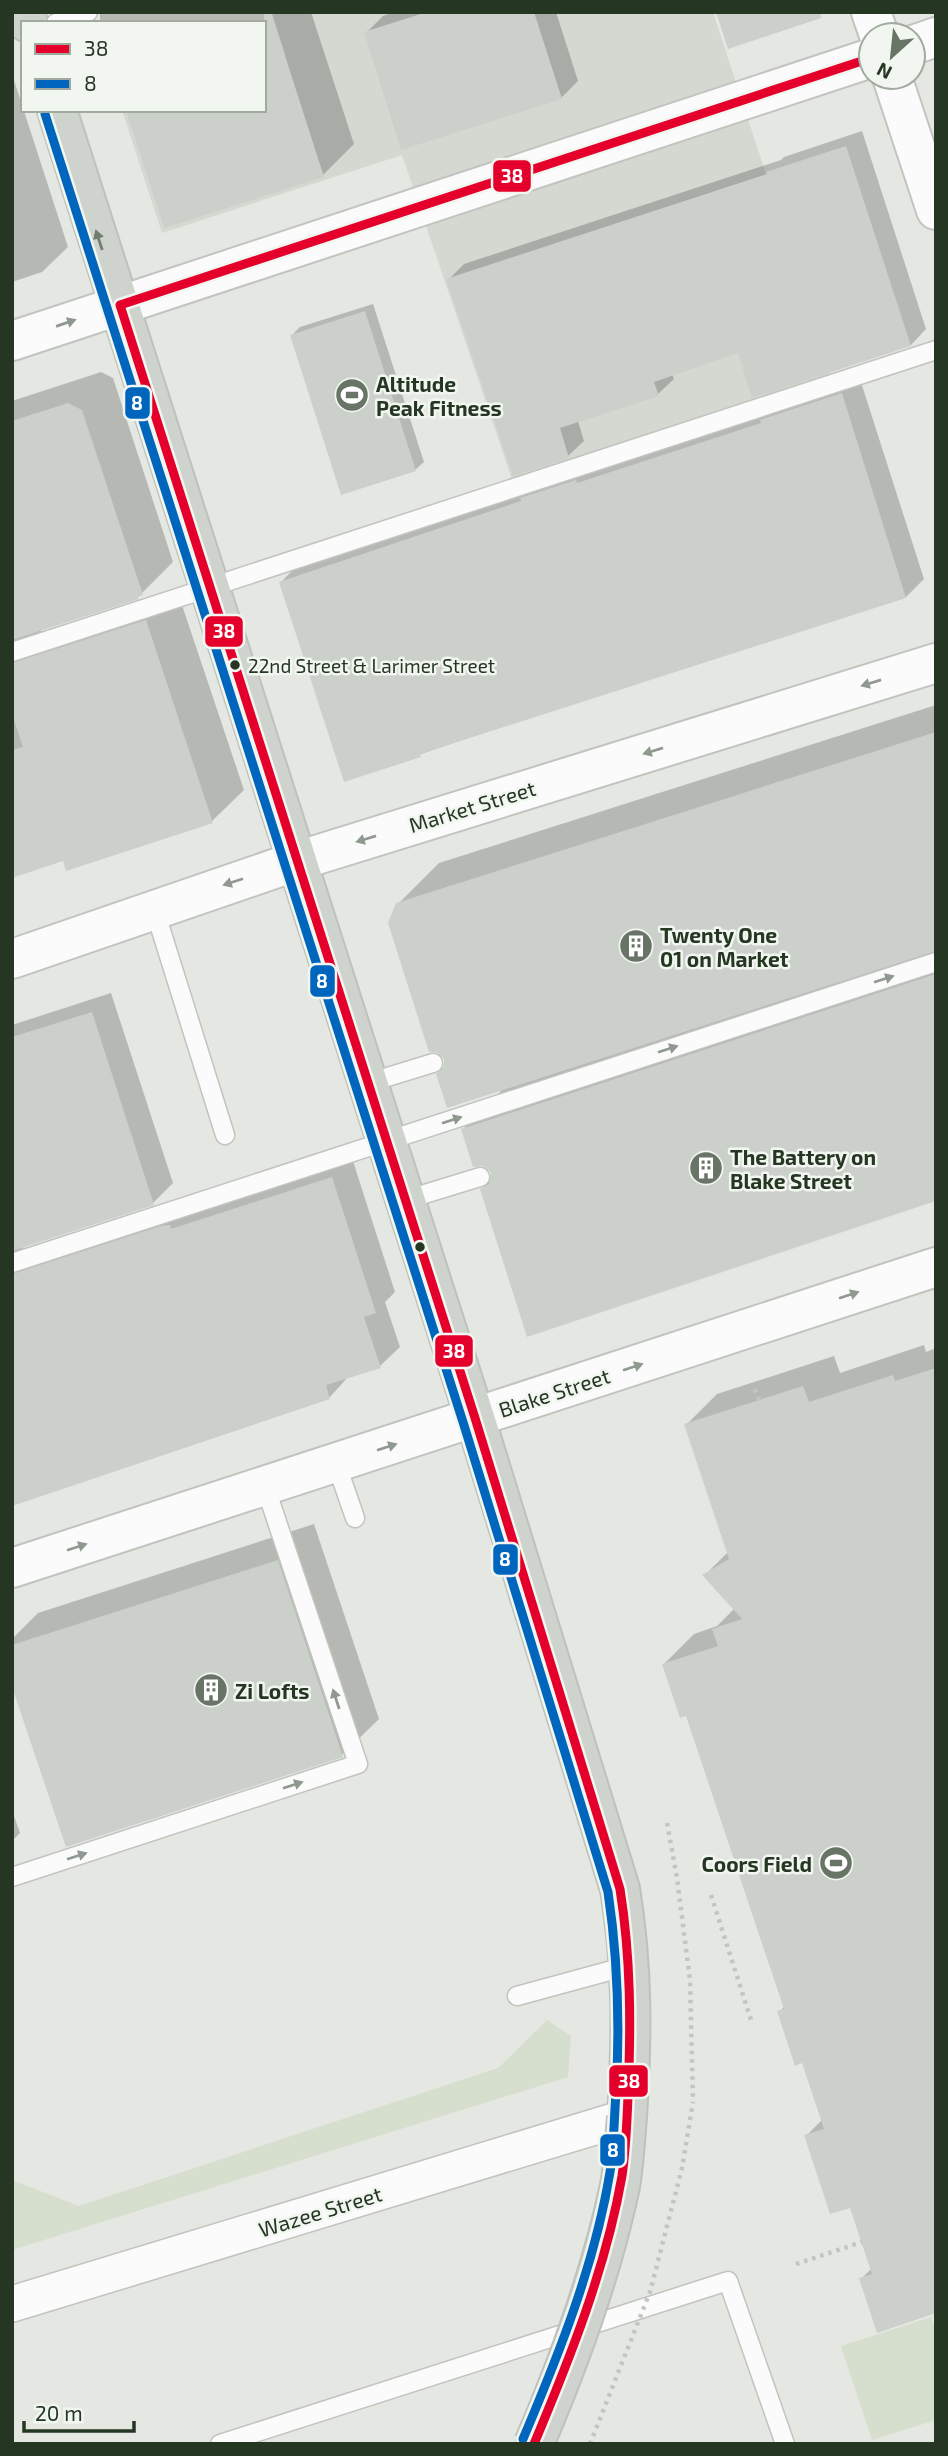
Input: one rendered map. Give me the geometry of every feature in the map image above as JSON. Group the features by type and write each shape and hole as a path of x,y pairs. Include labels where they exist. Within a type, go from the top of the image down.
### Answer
{"main road":[{"path":"12,341 857,63"},
{"path":"897,91 936,210"},
{"path":"58,112 475,1418 620,1889 631,1965 632,2039 620,2183 603,2253 579,2331 534,2444"},
{"name":"Market Street","path":"12,959 297,861 936,663"},
{"name":"Blake Street","path":"12,1568 936,1267"}],"street":[{"name":"Wazee Street","path":"12,2304 627,2117"}],"lane":[{"path":"62,21 88,12"},
{"path":"12,652 936,350"},
{"path":"154,908 225,1135"},
{"path":"12,1263 936,962"},
{"path":"368,1083 433,1063"},
{"path":"405,1200 480,1177"},
{"path":"337,1463 355,1518"},
{"path":"12,1877 358,1764 265,1486"},
{"path":"517,1996 631,1965"},
{"path":"220,2444 728,2281 785,2444"}],"path":[{"path":"755,1389 759,1400"},
{"path":"590,2444 650,2292 682,2168 693,2102 690,1980 667,1823"},
{"path":"710,1895 751,2020"},
{"path":"796,2264 862,2242"}],"shaded area":[{"path":"272,12 713,12 833,379 513,482 402,155 162,233 123,112 266,112 266,62 286,56"}],"green space":[{"path":"547,2020 571,2036 568,2077 12,2250 12,2180 79,2206 498,2068"},
{"path":"931,2317 936,2331 936,2420 872,2440 841,2346"}],"building":[{"path":"264,12 271,12 324,177 164,228 127,112 266,112"},
{"path":"427,12 534,12 562,99 401,150 364,32"},
{"path":"716,12 820,12 821,18 728,49"},
{"path":"846,146 911,346 752,398 738,353 654,382 659,396 560,428 569,458 513,476 446,279"},
{"path":"365,311 416,471 341,495 290,335"},
{"path":"842,393 906,598 420,754 421,757 344,782 279,582 521,501 520,498 576,480 577,483 761,423 760,420"},
{"path":"68,403 82,410 143,595 138,597 139,599 12,640 12,421"},
{"path":"146,620 213,823 66,871 63,861 12,878 12,750 23,747 12,714 12,663"},
{"name":"Twenty One 01 on Market","path":"936,732 936,951 447,1108 436,1074 444,1066 444,1059 436,1052 429,1052 388,923 396,903"},
{"name":"The Battery on Blake Street","path":"936,974 936,1201 527,1337 480,1189 489,1184 491,1173 483,1166 473,1167 461,1129"},
{"path":"92,1012 154,1205 12,1251 12,1037"},
{"path":"332,1177 376,1313 364,1317 381,1368 326,1385 330,1399 12,1506 12,1274 161,1226 170,1225 171,1229"},
{"name":"Coors Field","path":"936,1368 936,2313 877,2333 859,2278 872,2274 850,2208 830,2214 804,2135 824,2129 802,2063 795,2066 777,2011 784,2009 686,1716 680,1718 662,1664 718,1646 712,1629 742,1619 702,1575 729,1559 684,1424 803,1386 809,1402 893,1375 895,1381"},
{"name":"Zi Lofts","path":"278,1560 343,1757 66,1847 12,1687 12,1645"}],"transit line":[{"name":"38","path":"534,2444 597,2279 622,2176 630,2018 620,1889 475,1418 120,305 857,63"},
{"name":"8","path":"45,114 463,1422 608,1892 618,2017 610,2172 585,2274 550,2374 523,2439"}],"place":[{"name":"Altitude Peak Fitness","path":"352,395"},
{"name":"22nd Street & Larimer Street","path":"235,665"},
{"name":"Twenty One 01 on Market","path":"636,946"},
{"name":"The Battery on Blake Street","path":"706,1168"},
{"name":"Zi Lofts","path":"211,1690"},
{"name":"Coors Field","path":"836,1863"}]}
